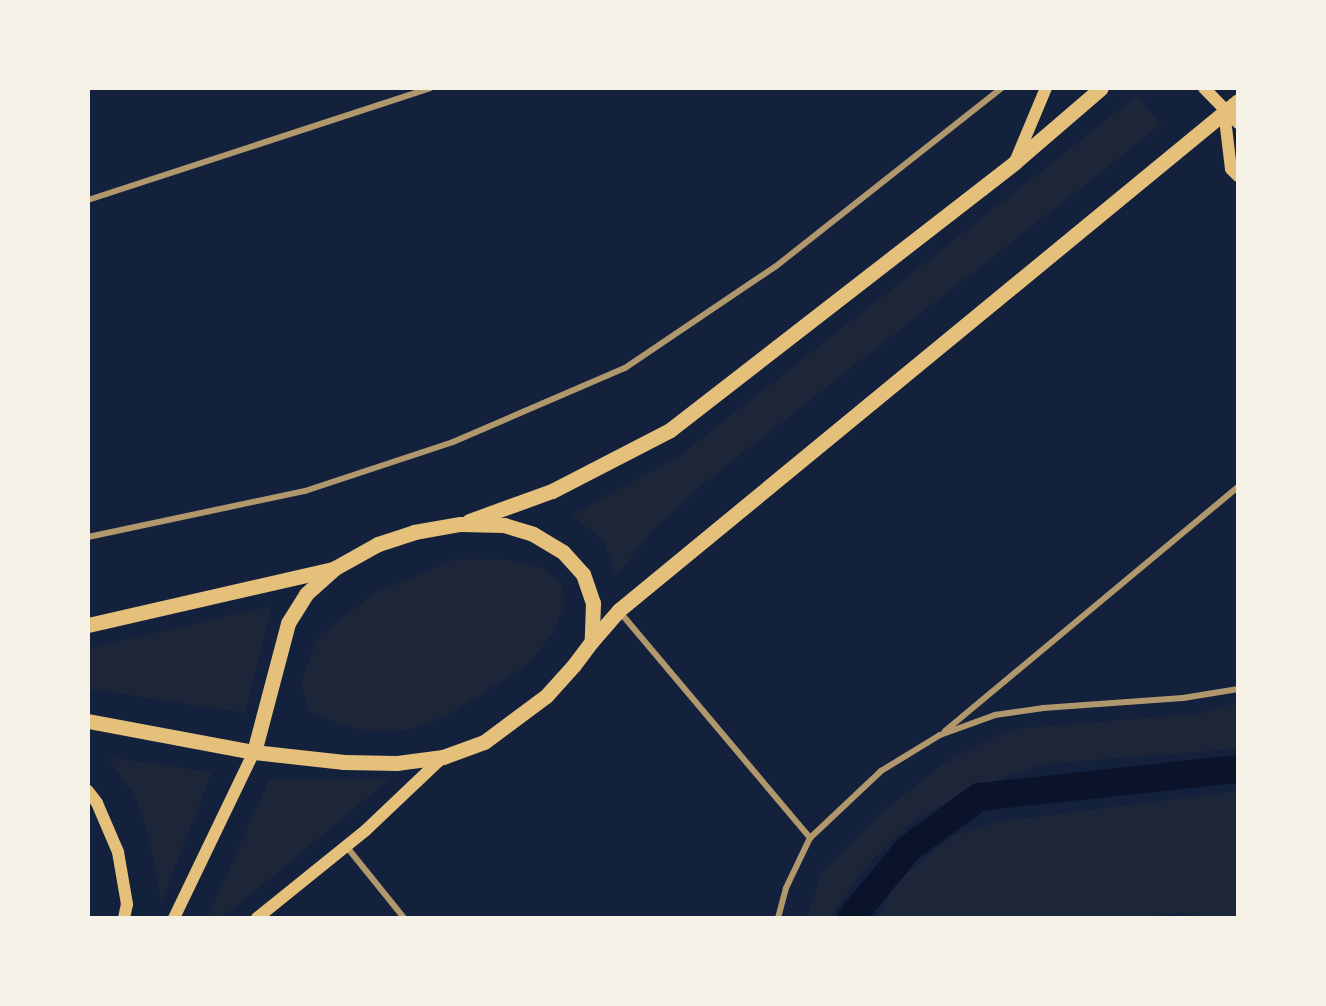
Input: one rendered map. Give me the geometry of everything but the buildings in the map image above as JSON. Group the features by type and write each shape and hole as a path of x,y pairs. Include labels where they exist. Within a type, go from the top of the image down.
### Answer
{"main road":[{"path":"1015,162 1046,88"},
{"path":"174,918 254,752 288,623 306,594 335,568 378,544 414,532 460,524 552,491 670,430 1015,162 1101,88"},
{"path":"1204,88 1238,123"},
{"path":"88,721 254,752 365,762 397,763 443,757 484,742 531,708 567,673 619,610 1238,101"},
{"path":"1224,111 1231,169 1238,176"},
{"path":"460,524 504,525 533,534 563,552 583,574 593,603 592,641"},
{"path":"88,625 335,568"},
{"path":"257,918 346,846 443,757"},
{"path":"88,791 97,803 118,852 126,904 123,918"}],"street":[{"path":"88,200 430,88"},
{"path":"88,537 305,491 453,442 625,368 775,267 1002,88"},
{"path":"778,918 786,888 810,838 881,771 940,735 1238,488"},
{"path":"619,610 810,838"},
{"path":"940,735 995,715 1043,708 1183,698 1238,689"},
{"path":"346,846 404,918"}],"shaded area":[{"path":"1138,95 1161,125 698,488 650,533 616,576 604,541 572,515 681,455"},
{"path":"456,559 511,560 544,569 563,586 564,604 554,632 529,663 450,714 408,730 373,732 341,725 308,710 301,682 318,637 374,593"},
{"path":"272,606 245,713 89,689 89,648"},
{"path":"1237,702 1237,749 1043,764 966,791 909,824 866,866 830,917 808,917 820,874 887,808 950,759 1012,729 1202,713"},
{"path":"107,757 212,772 161,903 150,839 134,794"},
{"path":"390,779 223,917 208,917 269,780"},
{"path":"1237,791 1237,917 1207,917 1182,913 1127,918 878,917 895,884 952,836 996,822"}],"waterway":[{"path":"851,918 909,848 979,797 1238,769"}]}
